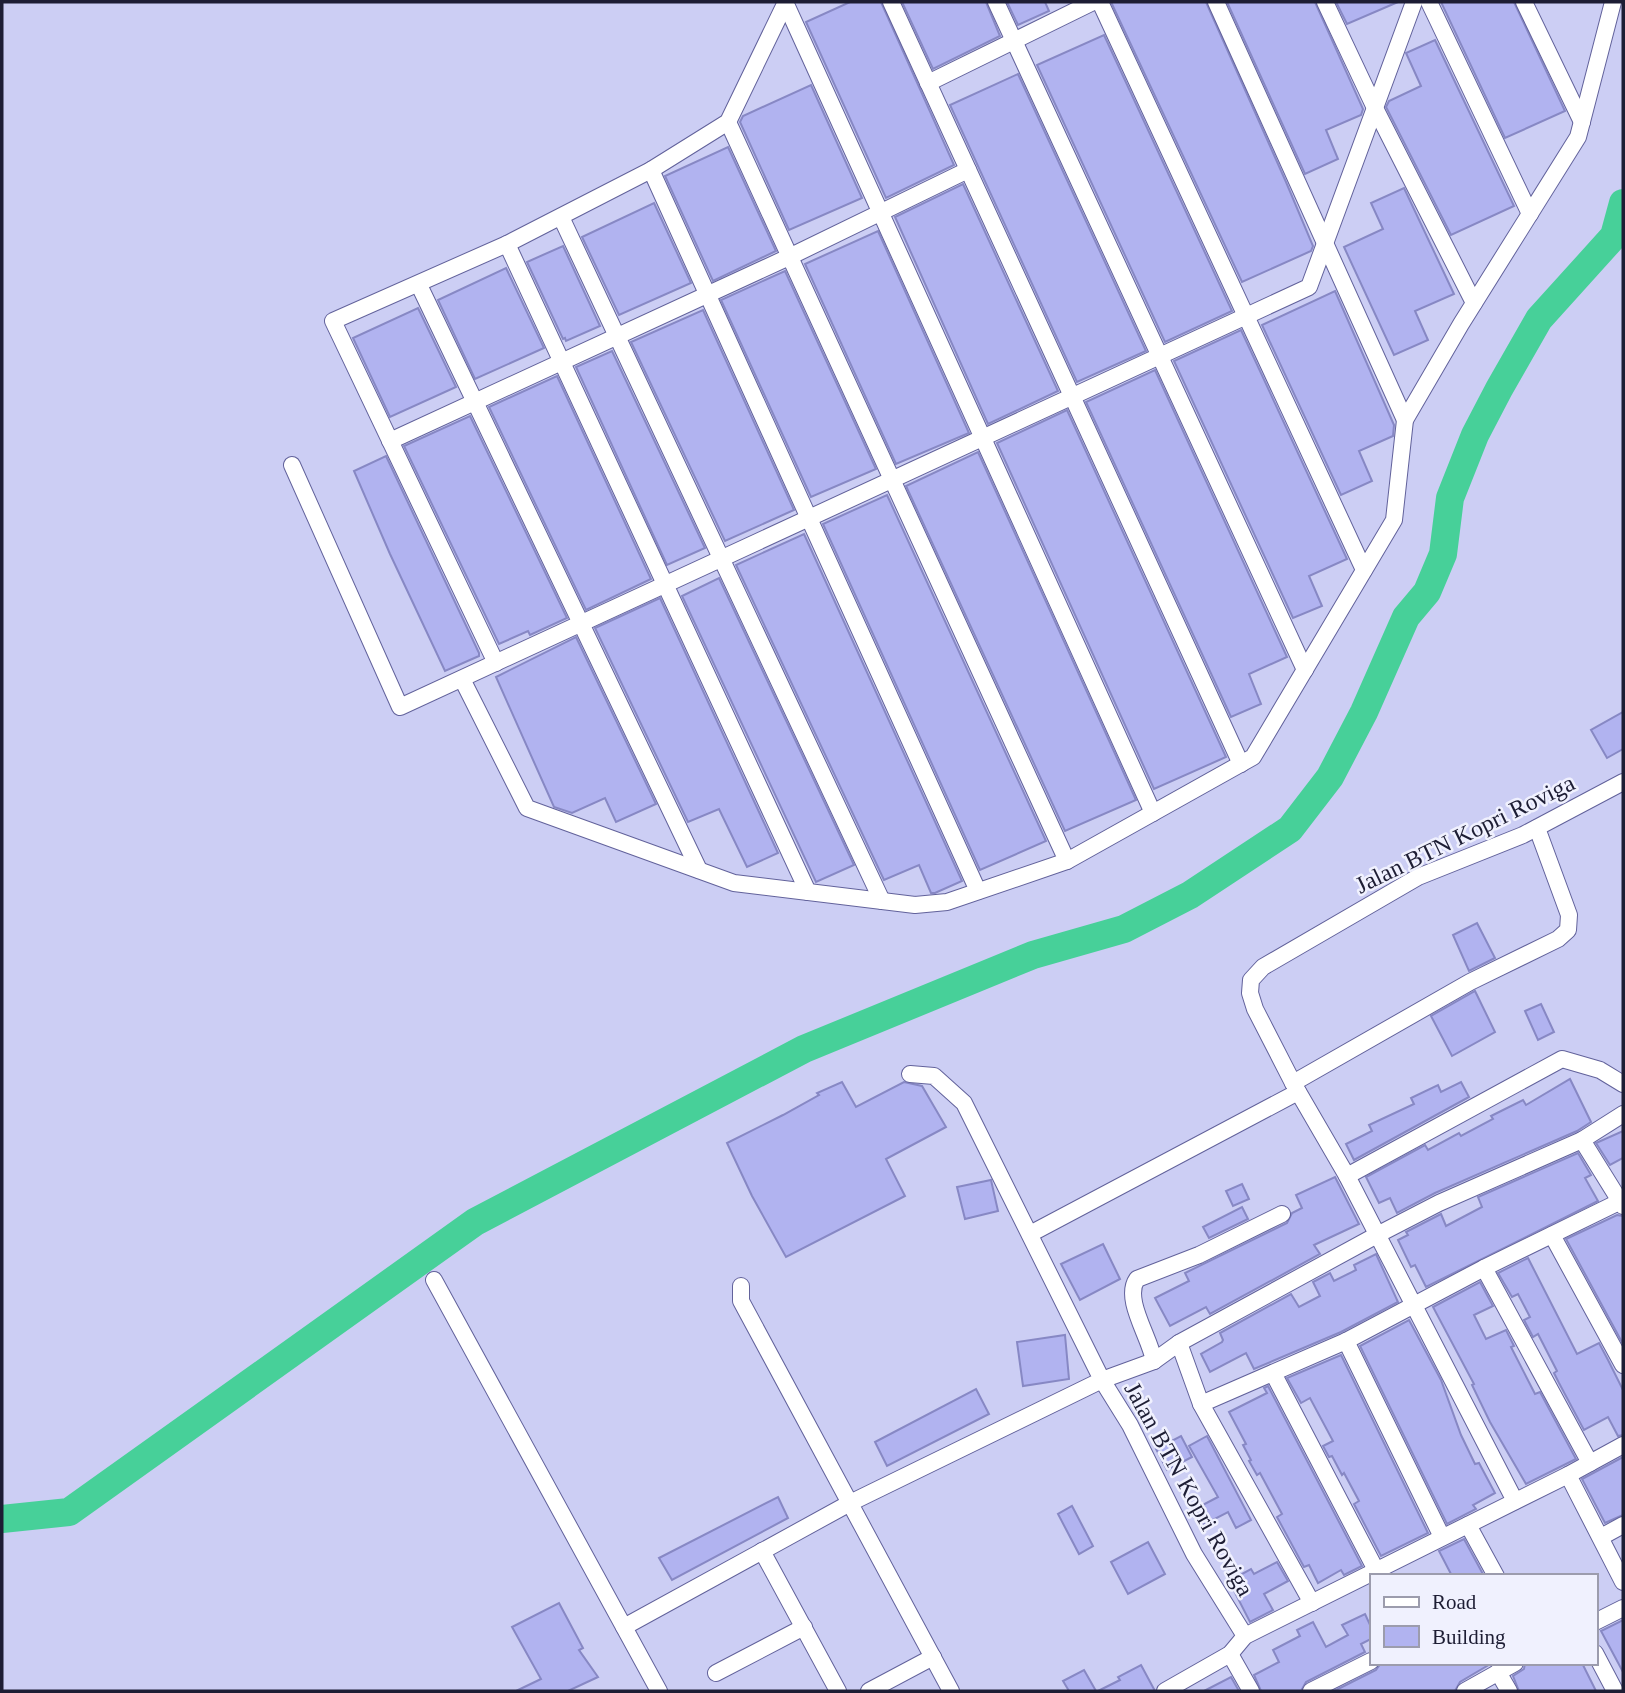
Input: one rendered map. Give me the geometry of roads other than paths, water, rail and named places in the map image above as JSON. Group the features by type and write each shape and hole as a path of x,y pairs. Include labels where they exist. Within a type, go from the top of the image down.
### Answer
{"street":[{"path":"496,663 333,321 419,285 561,217 651,170 728,122 786,2"},
{"path":"786,2 1153,813"},
{"path":"891,2 1241,764"},
{"path":"996,2 1305,670"},
{"path":"928,83 1093,2"},
{"path":"1100,2 1364,570"},
{"path":"1216,2 1405,420"},
{"path":"1325,2 1375,108 1474,303"},
{"path":"292,465 400,707 1309,287 1414,2"},
{"path":"1429,2 1530,214"},
{"path":"1524,2 1582,122"},
{"path":"462,678 527,808 734,883 915,905 947,902 1067,862 1253,757 1394,520 1405,420 1474,303 1578,137 1613,2"},
{"path":"728,122 1067,862"},
{"path":"651,170 978,891"},
{"path":"390,441 789,257 968,170"},
{"path":"561,217 882,901"},
{"path":"507,244 808,892"},
{"path":"419,285 699,870"},
{"name":"Jalan BTN Kopri Roviga","path":"1515,1501 1414,1304 1255,1009 1250,993 1251,980 1263,967 1419,877 1537,828 1623,782"},
{"path":"1030,1234 1296,1087 1470,982 1558,939 1568,930 1569,915 1537,828"},
{"path":"1346,1176 1562,1059 1600,1070 1623,1084"},
{"path":"624,1627 850,1503 1102,1380 964,1102 934,1076 910,1074"},
{"name":"Jalan BTN Kopri Roviga","path":"1245,1636 1194,1554 1130,1425 1102,1380 1154,1361 1179,1343 1377,1235 1439,1203 1582,1139 1623,1114"},
{"path":"1201,1404 1346,1341 1484,1268 1622,1202 1582,1139"},
{"path":"1154,1361 1146,1332 1132,1299 1131,1291 1137,1279 1199,1255 1282,1214"},
{"path":"1552,1235 1623,1365"},
{"path":"1484,1268 1590,1463"},
{"path":"434,1280 659,1691"},
{"path":"741,1286 741,1301 951,1691"},
{"path":"1346,1341 1442,1538"},
{"path":"1179,1343 1201,1404 1312,1603"},
{"path":"1273,1373 1376,1570"},
{"name":"Jalan BTN Kopri Roviga","path":"1165,1691 1230,1654 1245,1636 1623,1445"},
{"path":"1568,1475 1623,1582"},
{"path":"1468,1525 1495,1574"},
{"path":"1601,1536 1623,1525"},
{"path":"762,1551 838,1691"},
{"path":"1597,1621 1623,1608"},
{"path":"716,1673 804,1626"},
{"path":"1230,1654 1251,1691"},
{"path":"869,1691 933,1657"},
{"path":"1597,1657 1615,1691"},
{"path":"1311,1691 1370,1662"},
{"path":"1465,1691 1511,1665"},
{"path":"1498,1672 1508,1691"}],"waterway":[{"path":"2,1519 69,1512 475,1222 804,1049 1033,955 1124,929 1190,895 1290,829 1330,777 1364,712 1406,617 1427,592 1443,554 1450,498 1475,435 1499,389 1539,319 1614,236 1623,203"}]}
